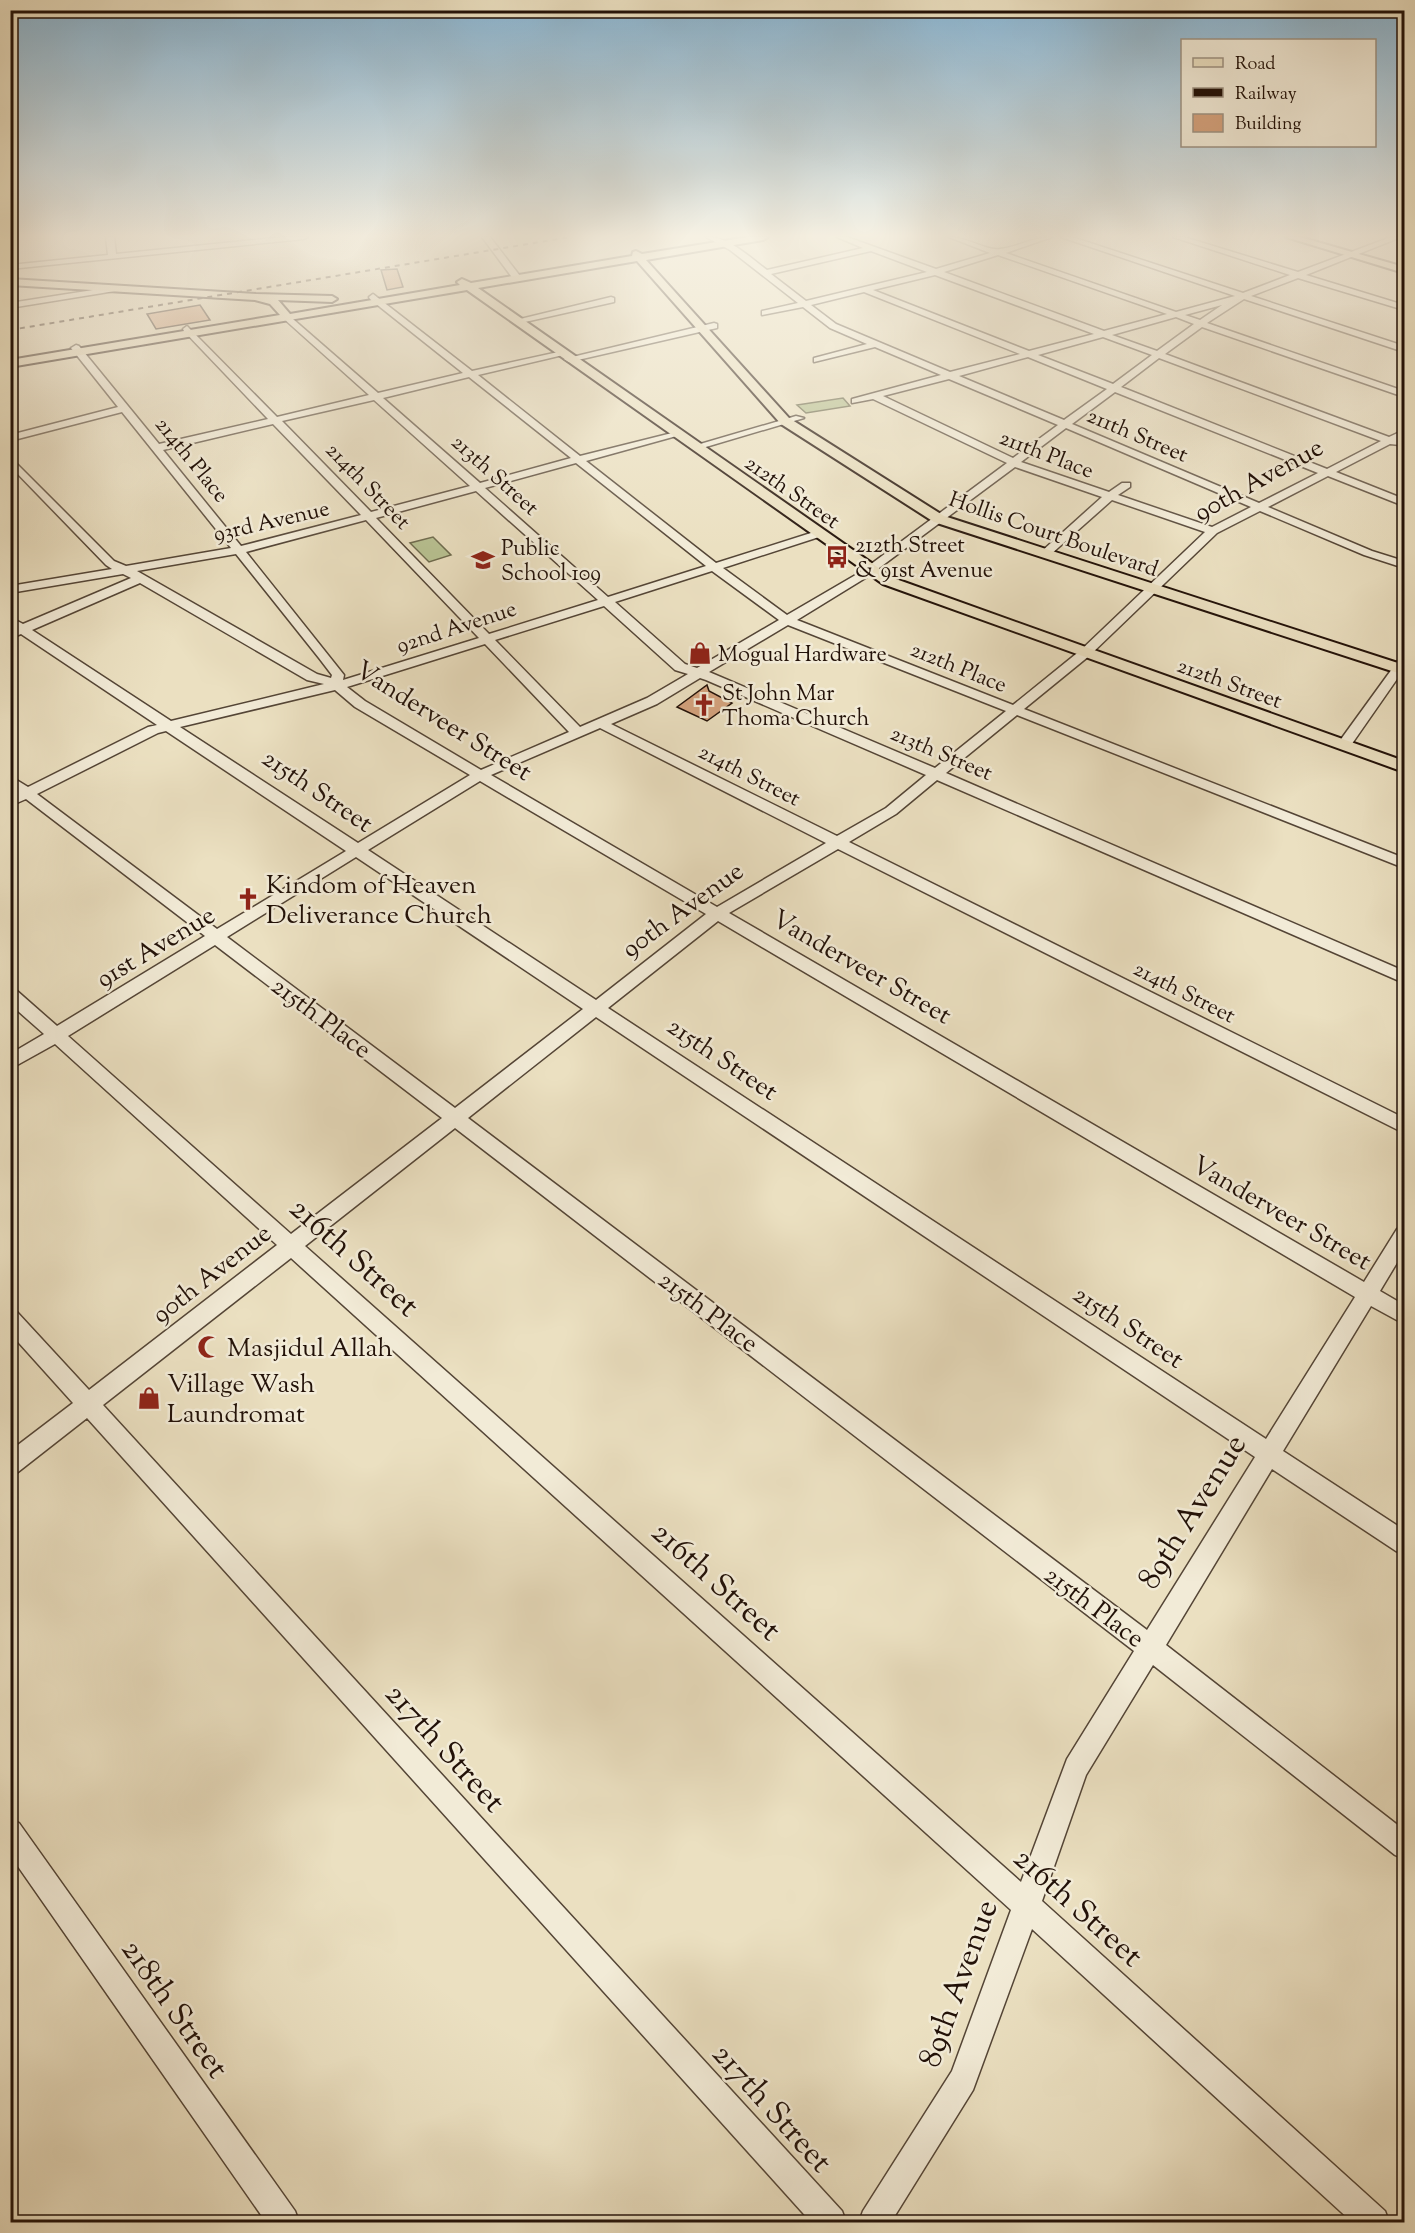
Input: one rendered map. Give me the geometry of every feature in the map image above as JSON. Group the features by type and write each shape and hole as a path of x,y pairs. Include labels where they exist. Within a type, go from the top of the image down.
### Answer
{"main road":[{"path":"10,362 129,341"},
{"name":"212th Street","path":"544,341 888,581 1404,767"},
{"name":"Hollis Court Boulevard","path":"717,341 727,358 785,421 841,450"},
{"name":"Hollis Court Boulevard","path":"726,341 744,356 799,418 841,450 944,516 1403,665"},
{"path":"727,358 744,356"},
{"path":"756,389 771,386"}],"street":[{"name":"214th Street","path":"198,341 577,732"},
{"name":"213th Street","path":"313,341 680,667 711,677 1404,977"},
{"name":"212th Place","path":"428,341 714,567 786,620 1404,863"},
{"path":"157,448 470,374 637,341"},
{"name":"211th Street","path":"869,341 1368,553 1404,565"},
{"path":"995,341 1404,503"},
{"path":"855,401 1078,341"},
{"path":"1123,341 1404,446"},
{"path":"577,732 652,701 870,570 1177,341"},
{"path":"1253,341 1404,394"},
{"path":"1380,341 1404,349"},
{"path":"817,360 876,344"},
{"name":"214th Place","path":"78,350 323,655 338,675 336,684"},
{"name":"211th Place","path":"874,396 1014,463 1213,531"},
{"path":"10,438 125,408"},
{"path":"695,447 799,418"},
{"name":"90th Avenue","path":"10,1465 718,913 891,811 1085,653 1213,531 1404,433"},
{"name":"93rd Avenue","path":"10,590 239,550 676,434"},
{"name":"Vanderveer Street","path":"10,460 110,563 141,578 312,677 336,684 360,704 480,775 1404,1315"},
{"path":"1049,550 1126,485"},
{"name":"92nd Avenue","path":"10,802 153,730 358,680 818,534"},
{"path":"15,628 141,578"},
{"name":"215th Street","path":"15,628 169,726 1404,1543"},
{"name":"Vanderveer Street","path":"294,665 323,655"},
{"path":"1344,745 1403,665"},
{"name":"214th Street","path":"599,723 1404,1126"},
{"name":"91st Avenue","path":"10,1062 480,775 577,732"},
{"name":"215th Place","path":"10,780 1149,1648 1404,1846"},
{"name":"216th Street","path":"10,994 1025,1905 1374,2223"},
{"name":"89th Avenue","path":"874,2223 963,2080 1076,1768 1404,1235"},
{"name":"217th Street","path":"10,1318 831,2223"},
{"name":"218th Street","path":"10,1832 284,2223"}],"green space":[{"path":"843,398 850,406 806,413 797,405"},
{"path":"433,537 451,555 429,562 410,543"}],"building":[{"name":"St John Mar Thoma Church","path":"707,685 709,691 732,703 707,721 677,707"}],"place":[{"name":"212th Street & 91st Avenue","path":"837,557"},
{"name":"Public School 109","path":"483,560"},
{"name":"Mogual Hardware","path":"700,653"},
{"name":"St John Mar Thoma Church","path":"704,705"},
{"name":"Kindom of Heaven Deliverance Church","path":"248,899"},
{"name":"Masjidul Allah","path":"209,1347"},
{"name":"Village Wash Laundromat","path":"149,1398"}]}
